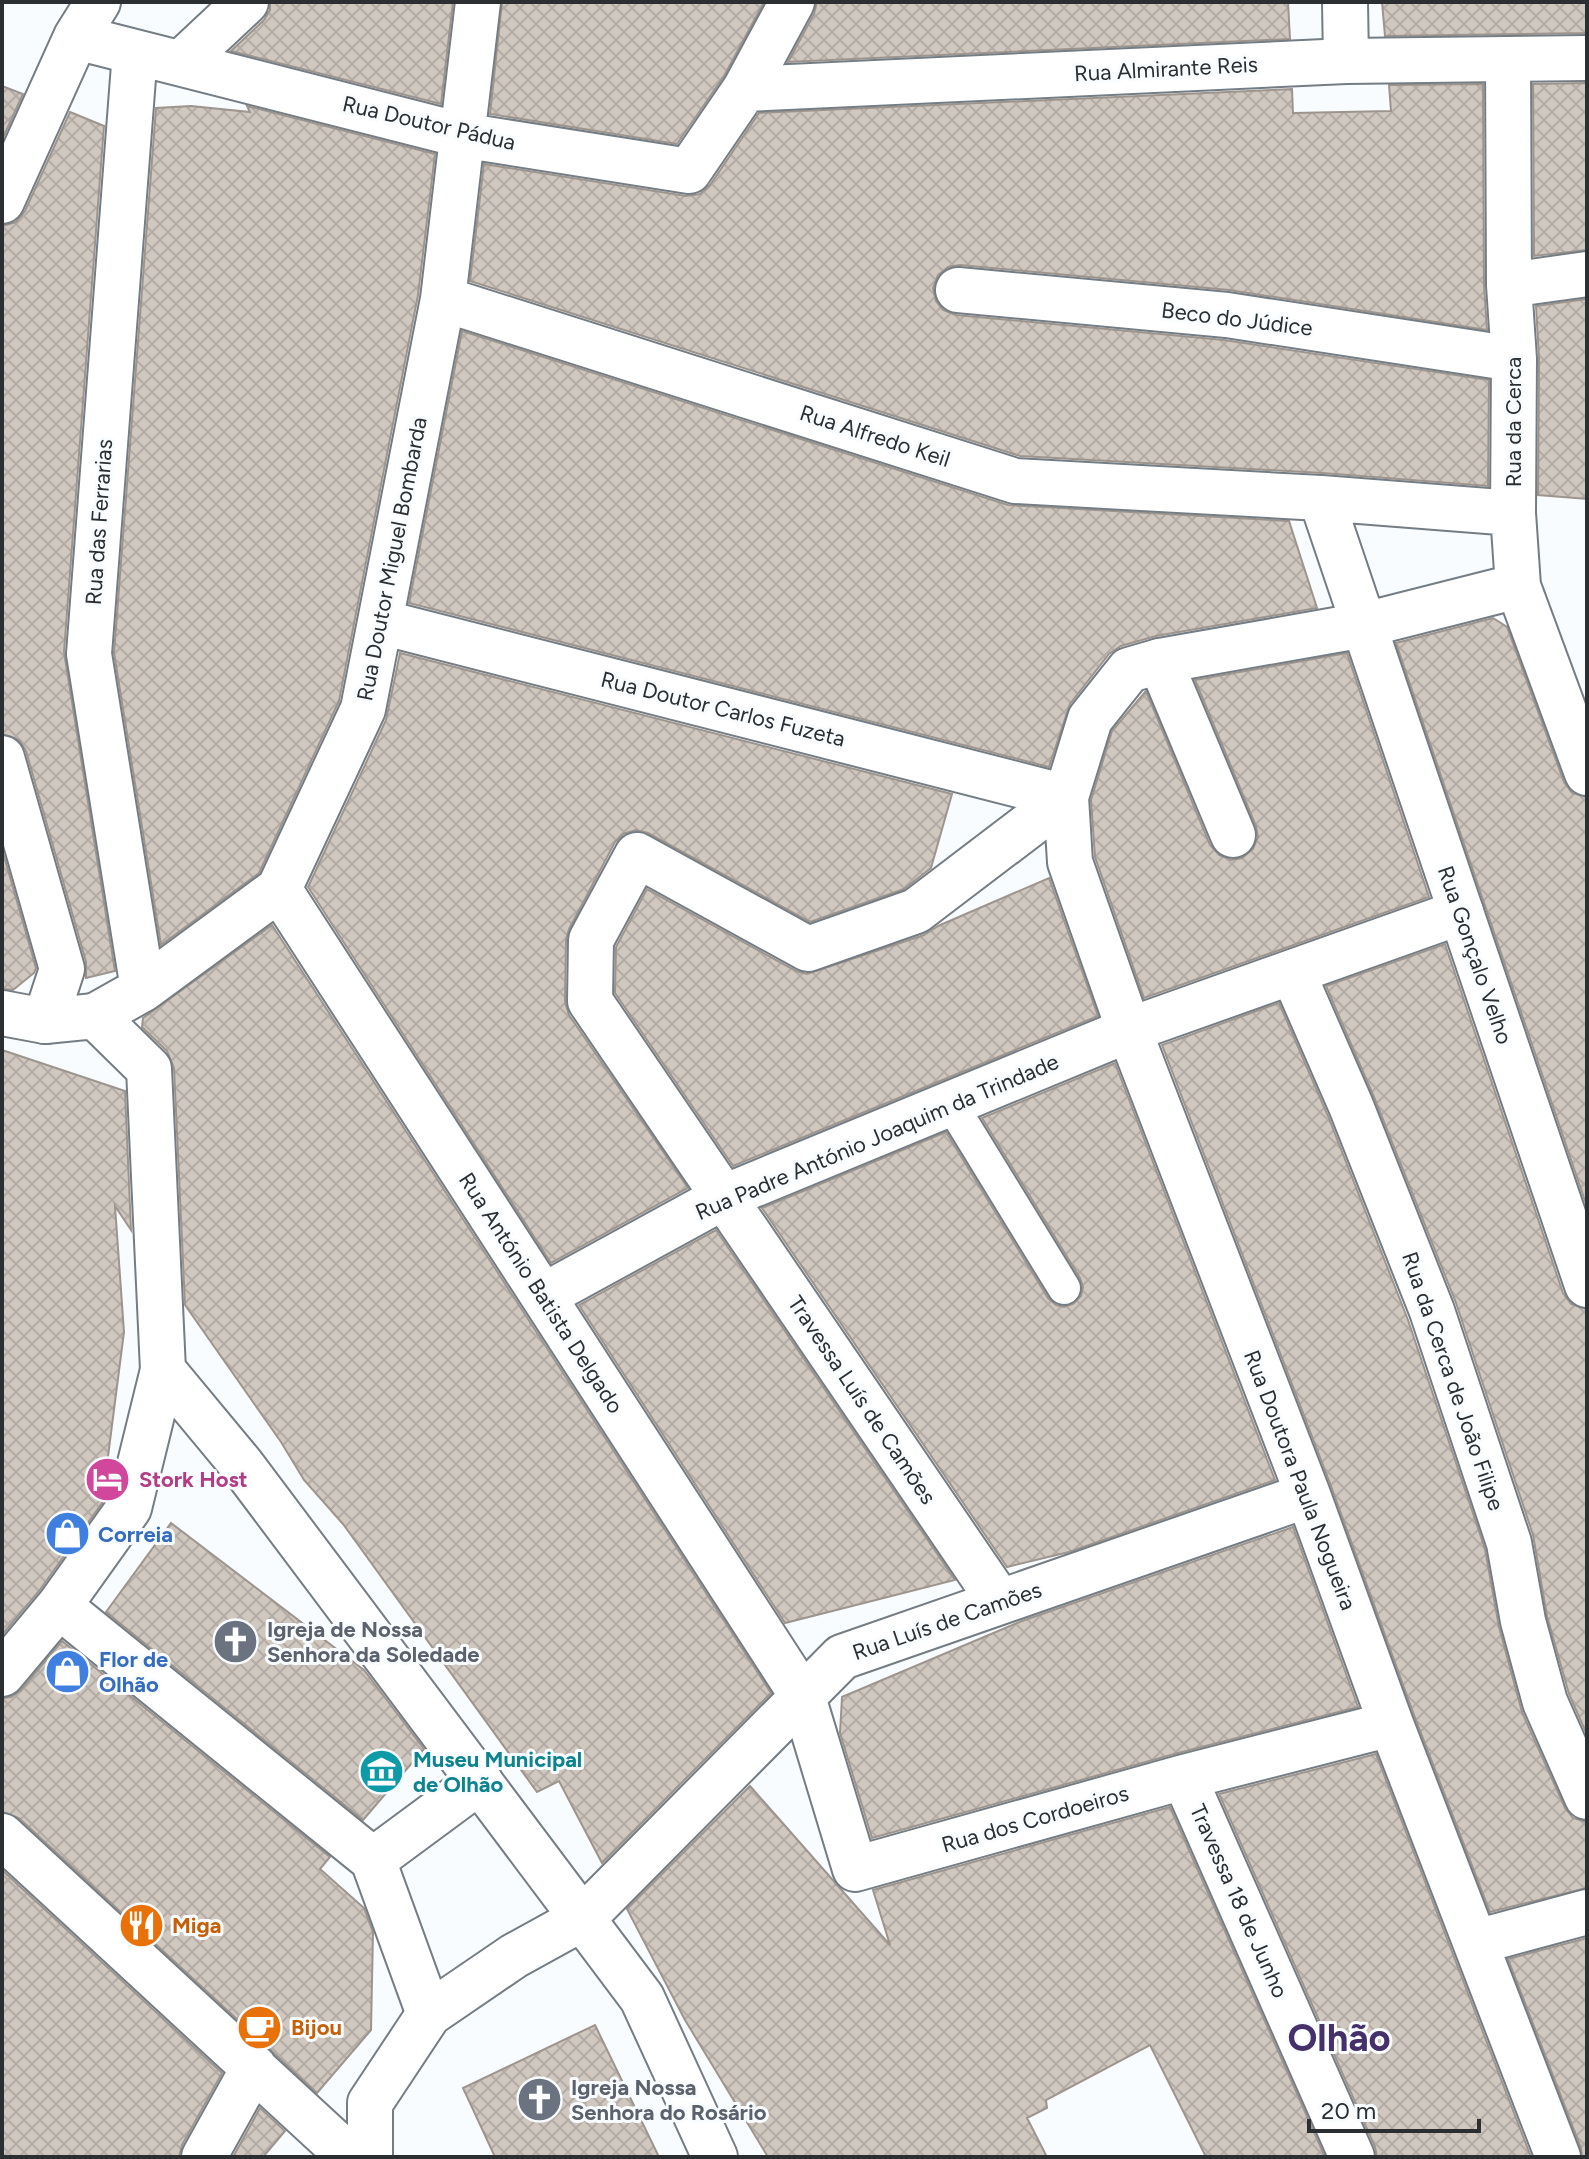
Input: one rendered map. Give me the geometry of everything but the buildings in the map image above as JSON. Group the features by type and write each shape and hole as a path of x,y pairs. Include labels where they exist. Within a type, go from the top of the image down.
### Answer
{"street":[{"path":"182,62 246,2"},
{"name":"Rua Doutor Miguel Bombarda","path":"2,1013 45,1021 95,1016 143,989 279,889 363,709 443,299 478,2"},
{"path":"745,89 792,2"},
{"path":"1345,2 1346,61"},
{"path":"2,201 88,13"},
{"name":"Rua Doutor Pádua","path":"88,13 135,52 461,135 689,171 745,89"},
{"name":"Rua das Ferrarias","path":"135,52 89,654 143,989"},
{"name":"Rua Almirante Reis","path":"745,89 1346,61 1587,58"},
{"name":"Rua da Cerca","path":"1508,59 1509,285 1514,359 1513,513 1518,586 1587,773"},
{"path":"1509,285 1587,274"},
{"name":"Beco do Júdice","path":"958,290 1227,315 1514,359"},
{"name":"Rua Alfredo Keil","path":"443,299 1015,481 1321,498 1513,513"},
{"name":"Rua Gonçalo Velho","path":"1321,498 1587,1285"},
{"path":"1066,797 1090,719 1129,670 1160,661 1364,625 1518,586"},
{"name":"Rua Doutor Carlos Fuzeta","path":"381,622 1066,797"},
{"path":"1160,661 1233,835"},
{"path":"2,758 62,969 45,1021"},
{"name":"Rua Doutora Paula Nogueira","path":"1066,797 1070,862 1129,1030 1558,2157"},
{"name":"Travessa Luís de Camões","path":"1000,1602 590,1001 591,940 637,855 808,949 916,911 1066,797"},
{"name":"Rua António Batista Delgado","path":"279,889 803,1697"},
{"name":"Rua Padre António Joaquim da Trindade","path":"543,1296 724,1197 1129,1030 1461,912"},
{"name":"Rua da Cerca de João Filipe","path":"1293,973 1351,1106 1432,1311 1509,1543 1523,1621 1545,1702 1587,1797"},
{"path":"2,1674 59,1606 129,1508 163,1370 149,1069 95,1016"},
{"path":"163,1370 250,1477 642,1998 715,2157"},
{"name":"Rua Luís de Camões","path":"429,2014 514,1956 583,1918 842,1657 1308,1495"},
{"path":"59,1606 373,1860 429,2014 370,2103 370,2157"},
{"name":"Rua dos Cordoeiros","path":"803,1697 855,1869 1184,1777 1391,1724"},
{"name":"Travessa 18 de Junho","path":"1184,1777 1352,2157"},
{"path":"373,1860 480,1781"},
{"path":"2,1836 350,2157"},
{"path":"1476,1942 1587,1912"},
{"path":"204,2157 254,2067"}],"lane":[{"path":"951,1104 1064,1288"}],"place":[{"name":"Stork Host","path":"108,1479"},
{"name":"Correia","path":"67,1534"},
{"name":"Igreja de Nossa Senhora da Soledade","path":"236,1642"},
{"name":"Flor de Olhão","path":"68,1672"},
{"name":"Museu Municipal de Olhão","path":"382,1772"},
{"name":"Miga","path":"141,1925"},
{"name":"Bijou","path":"260,2027"},
{"name":"Igreja Nossa Senhora do Rosário","path":"540,2100"}],"district":[{"name":"Olhão","path":"1339,2038"}]}
